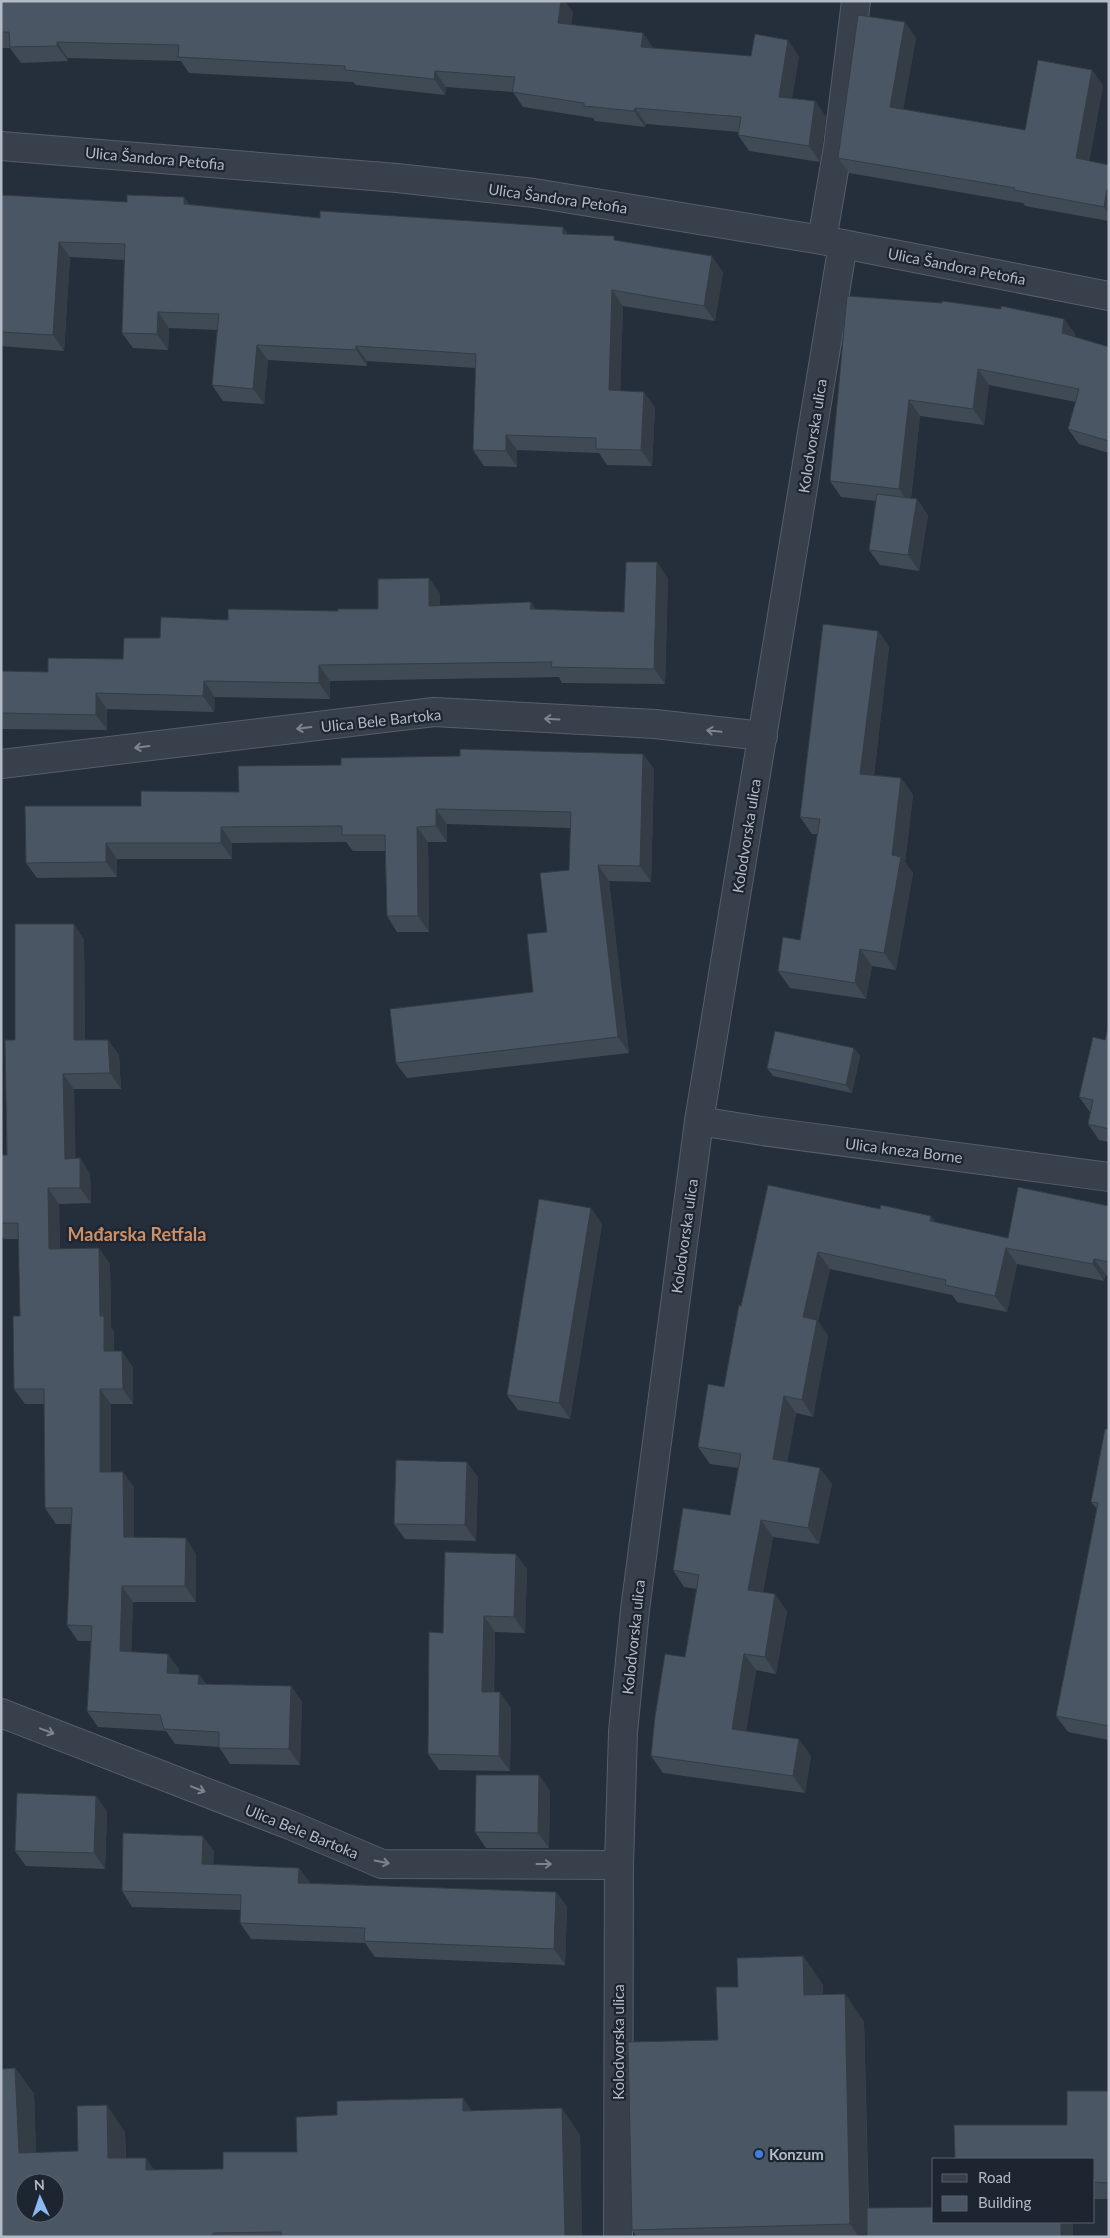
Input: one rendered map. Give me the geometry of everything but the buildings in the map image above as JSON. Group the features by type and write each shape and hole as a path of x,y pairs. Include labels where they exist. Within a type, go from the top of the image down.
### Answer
{"street":[{"name":"Kolodvorska ulica","path":"618,2237 619,1864 623,1732 635,1610 699,1121 763,736 832,242 838,147 856,1"},
{"name":"Ulica Šandora Petofia","path":"1,146 388,177 524,192 832,242 1109,296"},
{"name":"Ulica Bele Bartoka","path":"1,764 434,712 655,724 763,736"},
{"name":"Ulica kneza Borne","path":"699,1121 1109,1177"},
{"name":"Ulica Bele Bartoka","path":"1,1713 290,1825 382,1864 619,1864"}],"place":[{"name":"Konzum","path":"759,2154"}],"district":[{"name":"Mađarska Retfala","path":"137,1234"}]}
